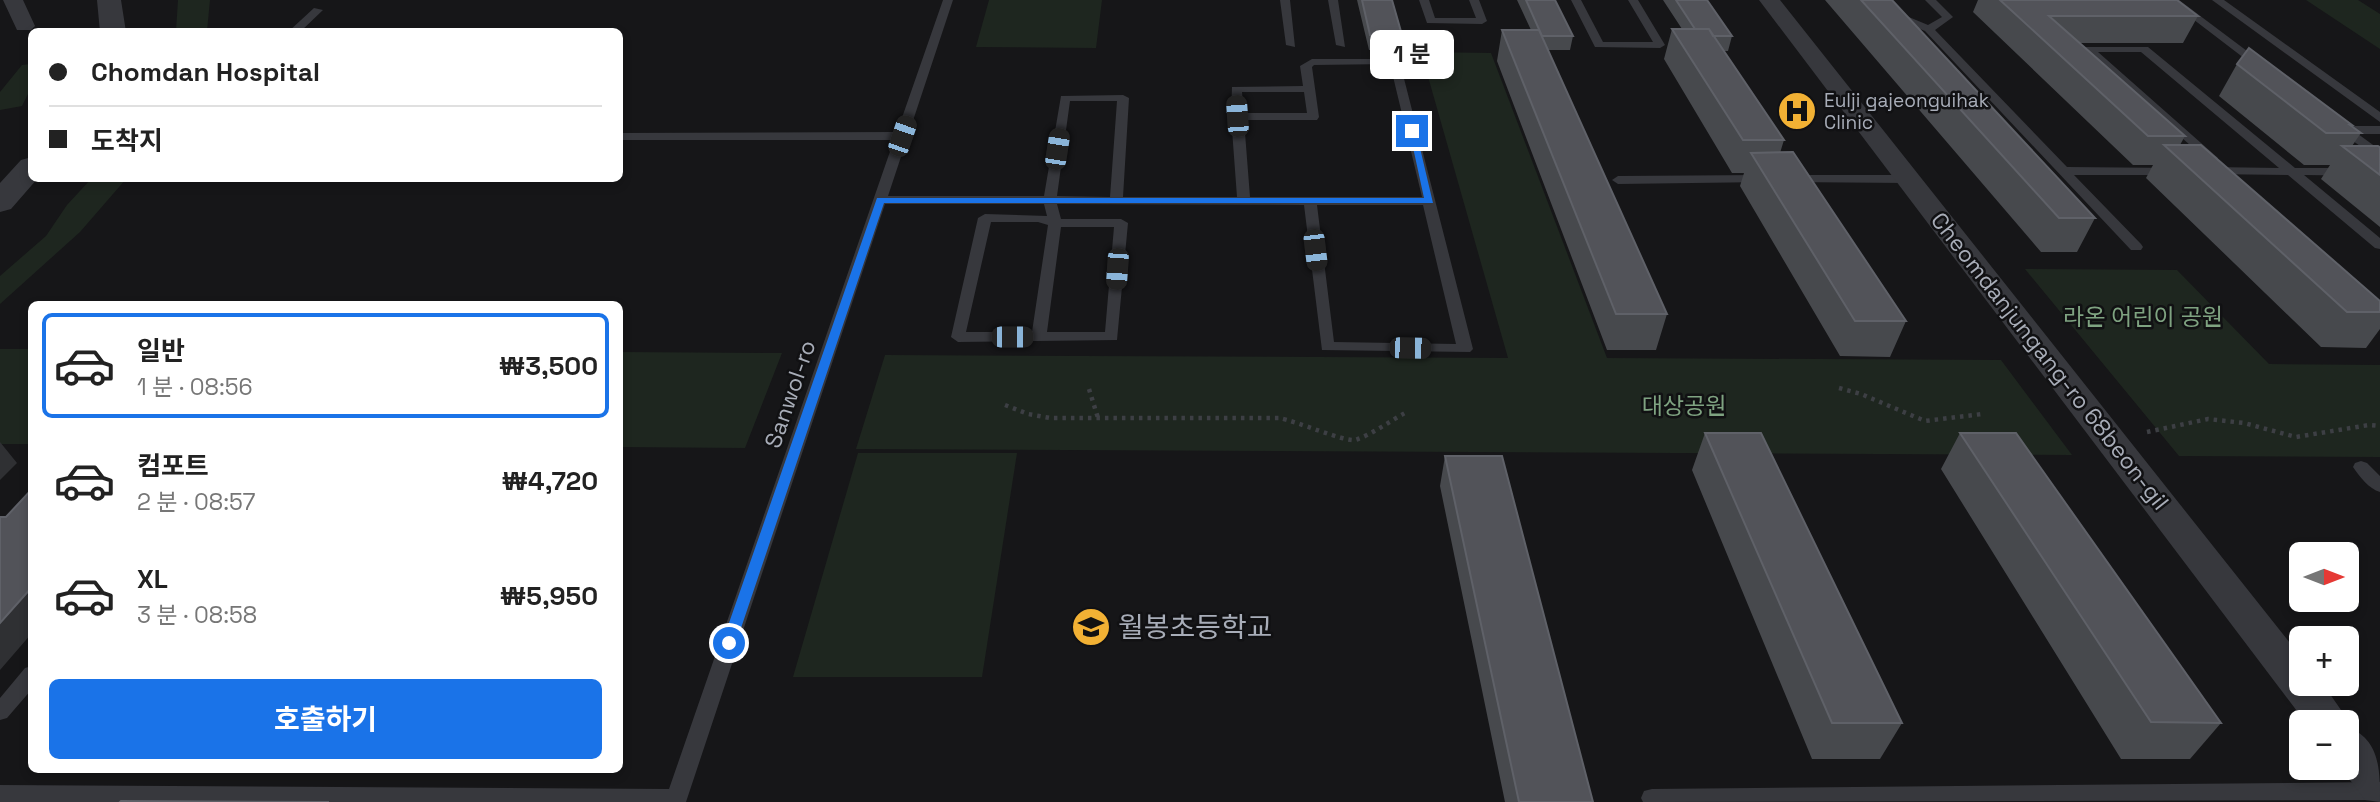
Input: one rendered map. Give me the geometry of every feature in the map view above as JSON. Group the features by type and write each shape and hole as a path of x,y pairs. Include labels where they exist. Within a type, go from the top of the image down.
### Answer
{"street":[{"path":"13,0 24,26"},
{"path":"110,0 113,28"},
{"name":"Cheomdanjungang-ro 68beon-gil","path":"1769,0 2320,710"},
{"path":"2359,760 2380,789"}],"lane":[{"name":"Sanwol-ro","path":"675,801 948,0"},
{"path":"1285,0 1291,44"},
{"path":"1333,0 1341,45"},
{"path":"1424,0 1431,21 1482,21 1474,0"},
{"path":"1576,0 1599,45 1660,45 1633,0"},
{"path":"1884,0 1900,17 1929,29 2136,247"},
{"path":"1929,29 1948,17 1930,0"},
{"path":"2174,0 2270,73"},
{"path":"2217,0 2380,118"},
{"path":"298,28 318,10"},
{"path":"2248,190 2088,49 2144,49 2380,245"},
{"path":"1237,116 1312,117 1306,66 1312,62 1395,61 1465,349 1327,347 1310,201"},
{"path":"1244,201 1236,89 1309,89"},
{"path":"1039,337 1055,223 1050,201 1065,98 1123,98 1116,201"},
{"path":"2335,122 2380,156"},
{"path":"2346,130 2380,130"},
{"path":"623,136 902,136"},
{"path":"2064,171 2380,172"},
{"path":"1618,180 1908,179"},
{"path":"880,200 1429,201"},
{"path":"985,218 1039,218 1055,223 1121,223 1112,337 958,337 985,218"},
{"path":"2361,467 2380,486"},
{"path":"0,712 28,679"},
{"path":"1652,798 2380,789"},
{"path":"0,794 675,801"}],"path":[{"path":"1839,388 1861,394 1926,421 1982,414"},
{"path":"1089,389 1098,418"},
{"path":"1005,405 1039,417 1279,418 1297,421 1343,439 1354,440 1405,413"},
{"path":"2147,432 2208,419 2244,423 2296,437 2369,425 2380,426"}],"green space":[{"path":"178,0 210,0 207,28 176,28"},
{"path":"989,0 1102,0 1096,48 976,47"},
{"path":"2306,0 2358,0 2380,14 2380,49"},
{"name":"대상공원","path":"1421,52 1491,53 1607,358 2001,360 2072,455 856,449 885,355 1508,358"},
{"path":"28,64 28,94 22,106 0,110 0,92 22,65"},
{"path":"88,182 123,182 80,232 0,304 0,276 46,236 67,205"},
{"name":"라온 어린이 공원","path":"2025,269 2177,270 2269,364 2380,365 2380,457 2179,456"},
{"path":"0,349 28,349 28,444 0,444"},
{"path":"623,352 782,353 745,448 623,447"},
{"path":"858,453 1017,453 982,677 793,677"}],"building":[{"path":"1362,0 1392,0 1402,35 1370,35"},
{"path":"1526,0 1555,0 1573,36 1542,36"},
{"path":"1676,0 1707,0 1732,36 1713,36 1709,29 1695,29"},
{"path":"1861,0 1892,0 2095,218 2059,218"},
{"path":"2000,0 2177,0 2198,16 2049,16 2185,136 2148,136"},
{"path":"1672,29 1709,29 1784,140 1743,140"},
{"path":"1502,30 1539,30 1667,314 1616,314"},
{"path":"2249,48 2361,133 2326,133 2237,64"},
{"path":"2164,145 2201,145 2380,301 2380,312 2347,312"},
{"path":"2342,146 2380,147 2380,175"},
{"path":"1793,152 1906,321 1855,321 1751,153"},
{"path":"1705,433 1761,433 1902,723 1832,723"},
{"path":"1960,433 2016,433 2221,723 2151,722"},
{"path":"1445,456 1502,456 1593,802 1519,802"},
{"path":"28,493 28,592 0,623 0,517 6,517"},
{"path":"121,801 329,802 120,802"}],"place":[{"name":"Eulji gajeonguihak Clinic","path":"1797,111"},
{"name":"월봉초등학교","path":"1091,627"}],"route":[{"path":"729,643 880,200 1429,201 1412,131"}]}
